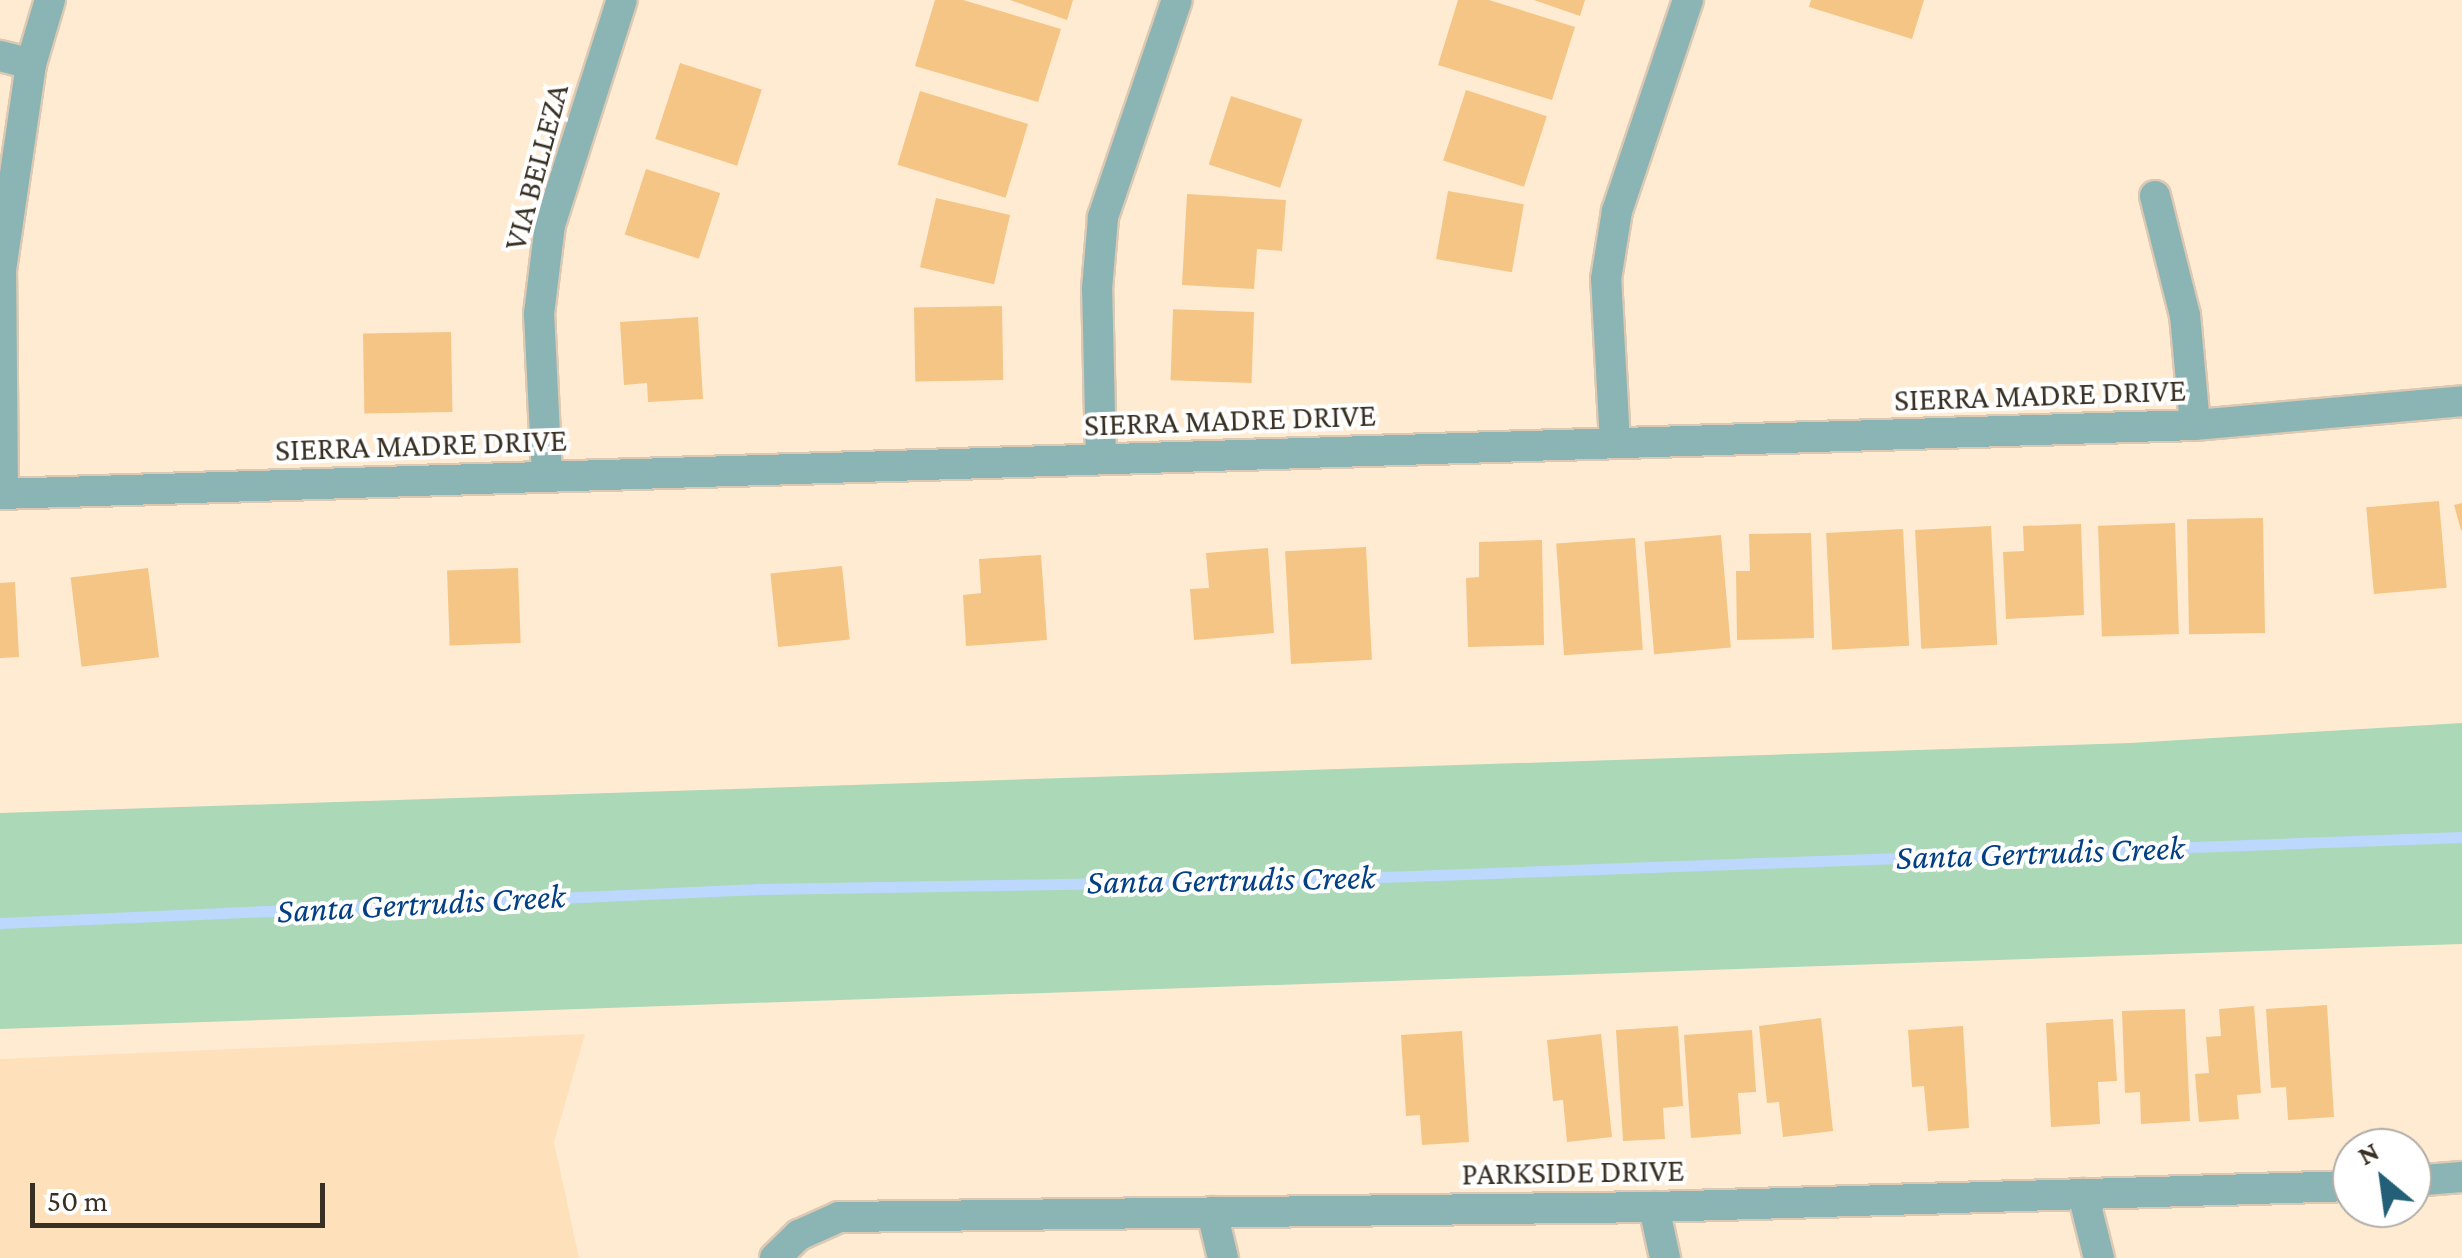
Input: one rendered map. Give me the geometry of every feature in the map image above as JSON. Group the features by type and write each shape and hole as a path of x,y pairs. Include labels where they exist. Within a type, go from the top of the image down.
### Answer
{"street":[{"path":"2,494 1,270 31,64 50,0"},
{"name":"VIA BELLEZA","path":"547,476 539,314 550,225 622,0"},
{"path":"1101,459 1097,289 1104,217 1177,0"},
{"path":"1615,443 1606,279 1618,211 1688,0"},
{"path":"0,56 31,64"},
{"path":"2155,196 2185,315 2195,425"},
{"name":"SIERRA MADRE DRIVE","path":"2,494 2195,425 2462,400"},
{"path":"2432,1179 2462,1177"},
{"name":"PARKSIDE DRIVE","path":"775,1258 799,1235 840,1217 1654,1207 2332,1187"},
{"path":"2083,1194 2099,1258"},
{"path":"1654,1207 1665,1258"},
{"path":"1212,1212 1223,1258"}],"shaded area":[{"path":"585,1034 554,1142 579,1258 0,1258 0,1059"}],"green space":[{"path":"2462,723 2462,944 0,1029 0,813 2130,743"}],"building":[{"path":"935,0 963,0 1061,29 1038,102 915,66"},
{"path":"1010,0 1073,0 1067,20"},
{"path":"1458,0 1489,0 1575,27 1552,100 1438,65"},
{"path":"1534,0 1585,0 1580,16"},
{"path":"1811,0 1924,0 1912,39 1809,7"},
{"path":"680,63 762,90 737,166 655,139"},
{"path":"1466,90 1547,116 1524,187 1443,160"},
{"path":"920,91 1028,124 1006,198 897,165"},
{"path":"1231,96 1302,119 1280,188 1209,164"},
{"path":"646,169 720,193 699,259 625,235"},
{"path":"1448,191 1524,204 1512,272 1436,259"},
{"path":"1187,194 1286,200 1282,251 1257,249 1254,289 1182,285"},
{"path":"936,198 1010,215 994,284 920,267"},
{"path":"1002,306 1003,380 915,382 914,308"},
{"path":"1173,309 1254,312 1252,383 1171,380"},
{"path":"698,317 703,399 648,402 647,383 624,385 620,322"},
{"path":"451,332 452,412 364,414 363,334"},
{"path":"2439,501 2447,588 2374,594 2366,507"},
{"path":"2462,503 2462,530 2461,530 2454,505"},
{"path":"2263,518 2265,633 2189,634 2187,519"},
{"path":"2175,523 2179,634 2102,637 2098,526"},
{"path":"2081,524 2084,615 2006,619 2003,552 2024,551 2023,526"},
{"path":"1991,526 1997,645 1921,649 1915,530"},
{"path":"1903,529 1909,646 1832,650 1826,533"},
{"path":"1811,533 1814,638 1737,640 1736,571 1750,571 1749,534"},
{"path":"1721,535 1731,648 1654,654 1644,542"},
{"path":"1635,538 1643,650 1564,655 1556,544"},
{"path":"1542,540 1544,645 1468,647 1466,578 1479,577 1479,542"},
{"path":"1366,547 1372,660 1291,664 1285,551"},
{"path":"1268,548 1274,633 1194,640 1190,589 1209,588 1206,553"},
{"path":"1041,555 1047,640 966,646 963,595 981,593 979,559"},
{"path":"842,566 850,640 778,647 770,574"},
{"path":"148,568 159,657 82,667 71,578"},
{"path":"518,568 521,643 450,645 447,570"},
{"path":"15,582 19,657 0,658 0,583"},
{"path":"2327,1005 2334,1117 2288,1120 2286,1087 2271,1088 2266,1009"},
{"path":"2254,1006 2261,1093 2237,1095 2239,1119 2199,1122 2195,1074 2209,1073 2206,1037 2221,1036 2219,1009"},
{"path":"2185,1009 2190,1121 2141,1124 2140,1092 2125,1093 2122,1011"},
{"path":"1821,1018 1833,1131 1783,1137 1779,1102 1767,1103 1759,1026"},
{"path":"2113,1019 2117,1081 2098,1082 2100,1124 2051,1127 2046,1023"},
{"path":"1678,1026 1683,1106 1663,1108 1665,1139 1623,1141 1616,1030"},
{"path":"1963,1026 1969,1128 1928,1131 1924,1086 1912,1087 1908,1030"},
{"path":"1752,1030 1756,1092 1738,1093 1741,1134 1691,1138 1684,1035"},
{"path":"1462,1031 1469,1142 1422,1145 1420,1115 1406,1116 1401,1035"},
{"path":"1601,1034 1612,1137 1567,1142 1563,1100 1553,1101 1547,1040"}],"waterway":[{"name":"Santa Gertrudis Creek","path":"0,923 758,889 1302,880 2462,837"}]}
